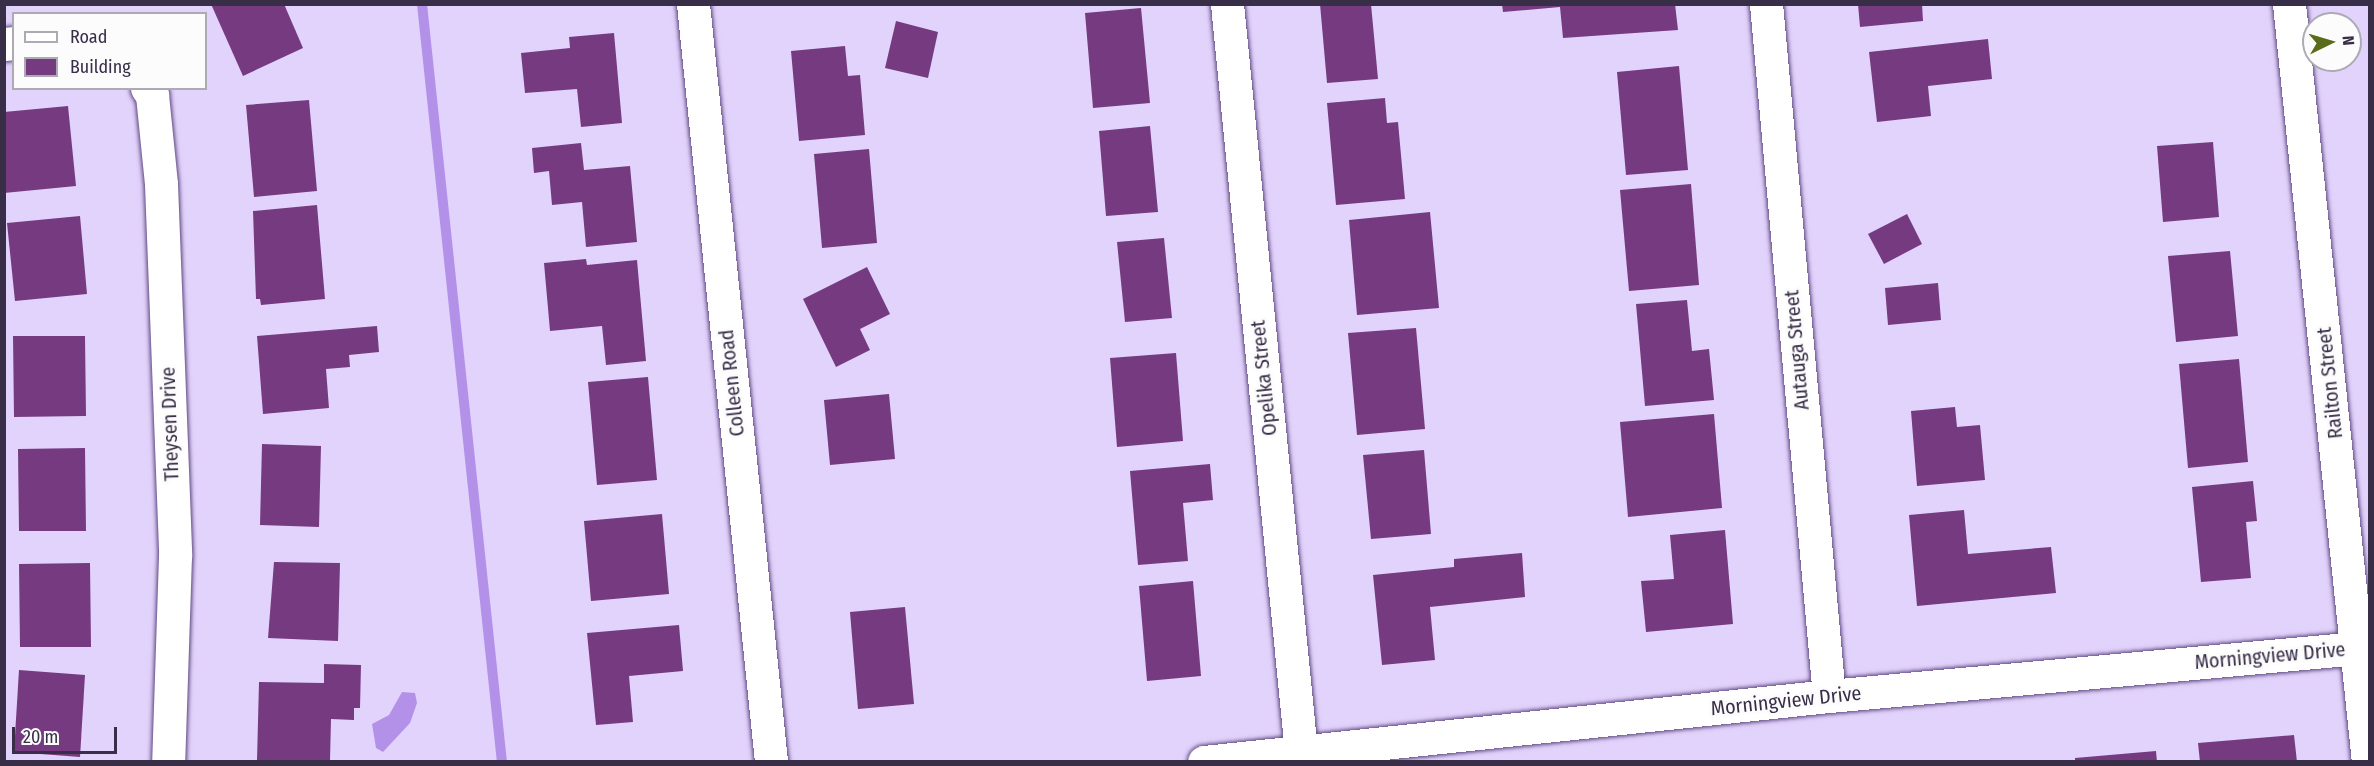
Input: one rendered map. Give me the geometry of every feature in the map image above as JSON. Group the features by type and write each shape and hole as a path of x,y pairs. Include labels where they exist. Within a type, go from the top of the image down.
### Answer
{"street":[{"name":"Colleen Road","path":"693,4 771,762"},
{"name":"Opelika Street","path":"1227,4 1301,752"},
{"name":"Autauga Street","path":"1766,4 1829,696"},
{"name":"Railton Street","path":"2289,4 2364,648 2368,762"},
{"name":"Theysen Drive","path":"148,90 152,95 161,184 175,556 168,762"},
{"name":"Morningview Drive","path":"1204,762 1829,696 2364,648"}],"shaded area":[{"path":"402,692 415,693 417,703 410,723 383,752 376,748 372,724 389,715"}],"building":[{"path":"211,4 284,4 303,48 243,76"},
{"path":"1320,4 1371,4 1378,79 1327,83"},
{"path":"1502,4 1675,4 1678,30 1563,38 1560,7 1503,12"},
{"path":"1858,4 1922,4 1923,21 1860,27"},
{"path":"1141,8 1150,103 1093,108 1085,13"},
{"path":"896,21 938,32 928,78 885,68"},
{"path":"614,33 622,123 581,127 577,89 525,93 521,53 570,48 569,37"},
{"path":"1988,39 1992,79 1928,86 1931,116 1877,122 1869,52"},
{"path":"845,46 848,76 860,75 865,135 799,141 791,51"},
{"path":"1679,66 1688,170 1626,175 1617,72"},
{"path":"1385,98 1387,123 1398,122 1405,199 1336,205 1327,103"},
{"path":"309,100 317,191 254,197 246,105"},
{"path":"68,106 76,186 4,193 4,112"},
{"path":"1150,126 1158,212 1106,216 1099,131"},
{"path":"2213,142 2219,217 2163,222 2157,146"},
{"path":"581,143 584,170 630,166 637,242 586,247 582,202 552,205 549,171 534,173 532,148"},
{"path":"869,149 877,243 822,248 814,154"},
{"path":"1691,184 1699,285 1629,291 1620,190"},
{"path":"317,205 325,299 261,305 260,299 256,299 253,211"},
{"path":"1430,212 1439,308 1357,315 1349,220"},
{"path":"1907,214 1922,244 1884,264 1868,234"},
{"path":"80,216 87,294 15,301 7,223"},
{"path":"1164,238 1172,318 1125,322 1117,242"},
{"path":"2230,251 2238,336 2176,342 2168,256"},
{"path":"586,259 587,265 637,260 646,361 606,365 602,326 550,331 544,263"},
{"path":"867,267 890,314 860,329 870,350 836,367 803,299"},
{"path":"1938,283 1941,320 1888,325 1885,288"},
{"path":"1687,300 1692,351 1709,349 1714,400 1645,406 1636,304"},
{"path":"377,326 379,352 349,355 350,367 326,369 329,408 263,414 257,336"},
{"path":"1416,328 1425,429 1357,435 1348,333"},
{"path":"13,336 85,336 86,416 14,417"},
{"path":"1176,353 1183,441 1117,447 1110,358"},
{"path":"2239,359 2248,462 2188,468 2179,364"},
{"path":"648,377 657,480 597,485 588,382"},
{"path":"889,394 895,459 830,465 824,400"},
{"path":"1955,407 1957,427 1980,425 1985,480 1917,486 1911,411"},
{"path":"1714,414 1722,508 1628,517 1620,422"},
{"path":"262,444 321,446 319,527 260,525"},
{"path":"85,448 86,531 19,531 18,449"},
{"path":"1424,450 1431,534 1371,539 1363,455"},
{"path":"1210,464 1213,500 1183,503 1188,561 1138,565 1130,471"},
{"path":"2253,481 2257,521 2246,522 2251,578 2201,582 2192,487"},
{"path":"1964,510 1968,554 2051,547 2056,593 1917,606 1909,515"},
{"path":"662,514 669,594 591,601 584,521"},
{"path":"1725,530 1733,624 1646,632 1641,581 1674,579 1670,535"},
{"path":"1522,553 1525,597 1430,607 1435,660 1382,665 1373,575 1454,567 1454,559"},
{"path":"274,562 340,563 338,641 268,638"},
{"path":"90,563 91,647 20,647 19,564"},
{"path":"1193,581 1201,676 1147,681 1139,586"},
{"path":"905,607 914,704 858,709 850,612"},
{"path":"679,625 683,671 629,676 633,722 596,725 587,633"},
{"path":"324,664 361,665 360,708 354,708 354,720 331,719 330,761 257,760 259,682 324,683"},
{"path":"19,670 85,675 80,757 14,752"},
{"path":"2294,735 2297,762 2200,762 2198,743"},
{"path":"2156,751 2157,762 2075,762 2075,758"}],"waterway":[{"path":"422,4 502,762"}]}
